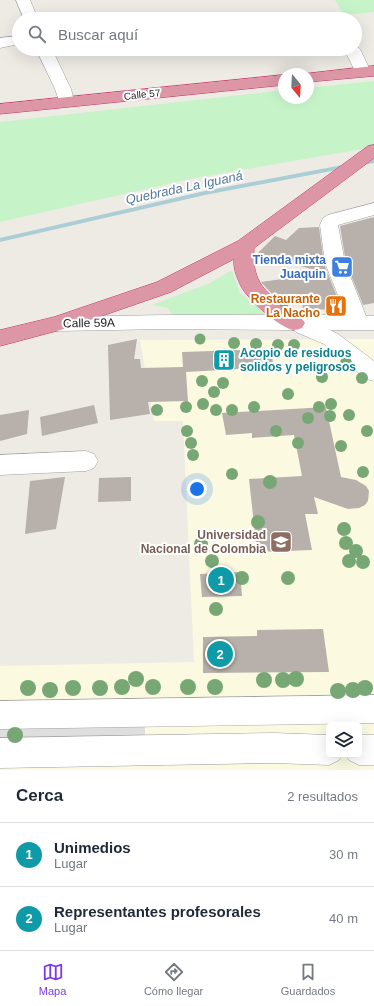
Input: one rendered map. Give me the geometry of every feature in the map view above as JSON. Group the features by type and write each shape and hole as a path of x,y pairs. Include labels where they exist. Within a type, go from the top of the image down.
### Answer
{"highway":[{"path":"314,76 368,72"},
{"name":"Calle 57","path":"0,109 278,81"},
{"name":"Calle 59A","path":"57,324 164,287 245,245 374,150"},
{"path":"245,245 243,265 250,285 267,304 295,323"},
{"path":"0,338 57,324"}],"street":[{"path":"23,0 28,12"},
{"path":"0,43 12,41"},
{"path":"47,56 63,89 66,102"},
{"path":"357,56 368,72"},
{"path":"365,319 335,263 329,225 330,222 335,219 374,209"},
{"name":"Calle 59A","path":"57,324 166,322 295,323 365,319"},
{"path":"295,323 331,339 374,373"},
{"path":"0,465 86,461"},
{"path":"0,715 221,710 374,709"},
{"path":"0,754 274,748 326,750"},
{"path":"362,750 374,750"}],"shaded area":[{"name":"Universidad Nacional de Colombia","path":"374,339 374,770 0,770 0,666 194,662 183,421 154,421 140,340"},
{"path":"145,724 145,738 0,740 0,727"}],"green space":[{"path":"335,0 374,0 374,12 342,12"},
{"path":"374,81 374,147 195,178 0,222 0,122 278,91 278,104 314,104 314,87"},
{"path":"232,270 240,293 266,314 173,317 168,308 152,305 210,283"}],"building":[{"path":"374,217 374,303 363,305 346,263 340,226"},
{"path":"319,227 324,264 342,309 304,310 301,301 285,302 272,294 261,282 324,273 258,253 275,236 286,240 299,228"},
{"path":"137,339 134,359 140,359 141,368 183,367 182,352 272,349 273,367 186,372 188,401 148,402 150,414 110,420 108,345"},
{"path":"94,405 98,423 42,436 40,417"},
{"path":"326,407 341,477 356,480 366,486 369,491 368,501 365,505 359,508 348,509 314,497 318,514 305,514 312,550 257,552 249,479 302,476 294,435 252,438 252,433 226,435 222,413"},
{"path":"29,410 27,434 0,441 0,415"},
{"path":"65,477 56,529 25,534 30,481"},
{"path":"131,477 131,501 98,502 99,478"},
{"path":"240,572 242,596 202,597 200,574"},
{"path":"323,629 329,672 203,673 203,637 257,636 257,630"}],"waterway":[{"name":"Quebrada La Iguaná","path":"0,240 205,193 374,161"}],"place":[{"name":"Tienda mixta Juaquin","path":"342,267"},
{"name":"Restaurante La Nacho","path":"336,306"},
{"name":"Acopio de residuos solidos y peligrosos","path":"224,360"},
{"name":"Universidad Nacional de Colombia","path":"281,542"},
{"name":"Unimedios","path":"221,580"},
{"name":"Representantes profesorales","path":"220,654"}]}
